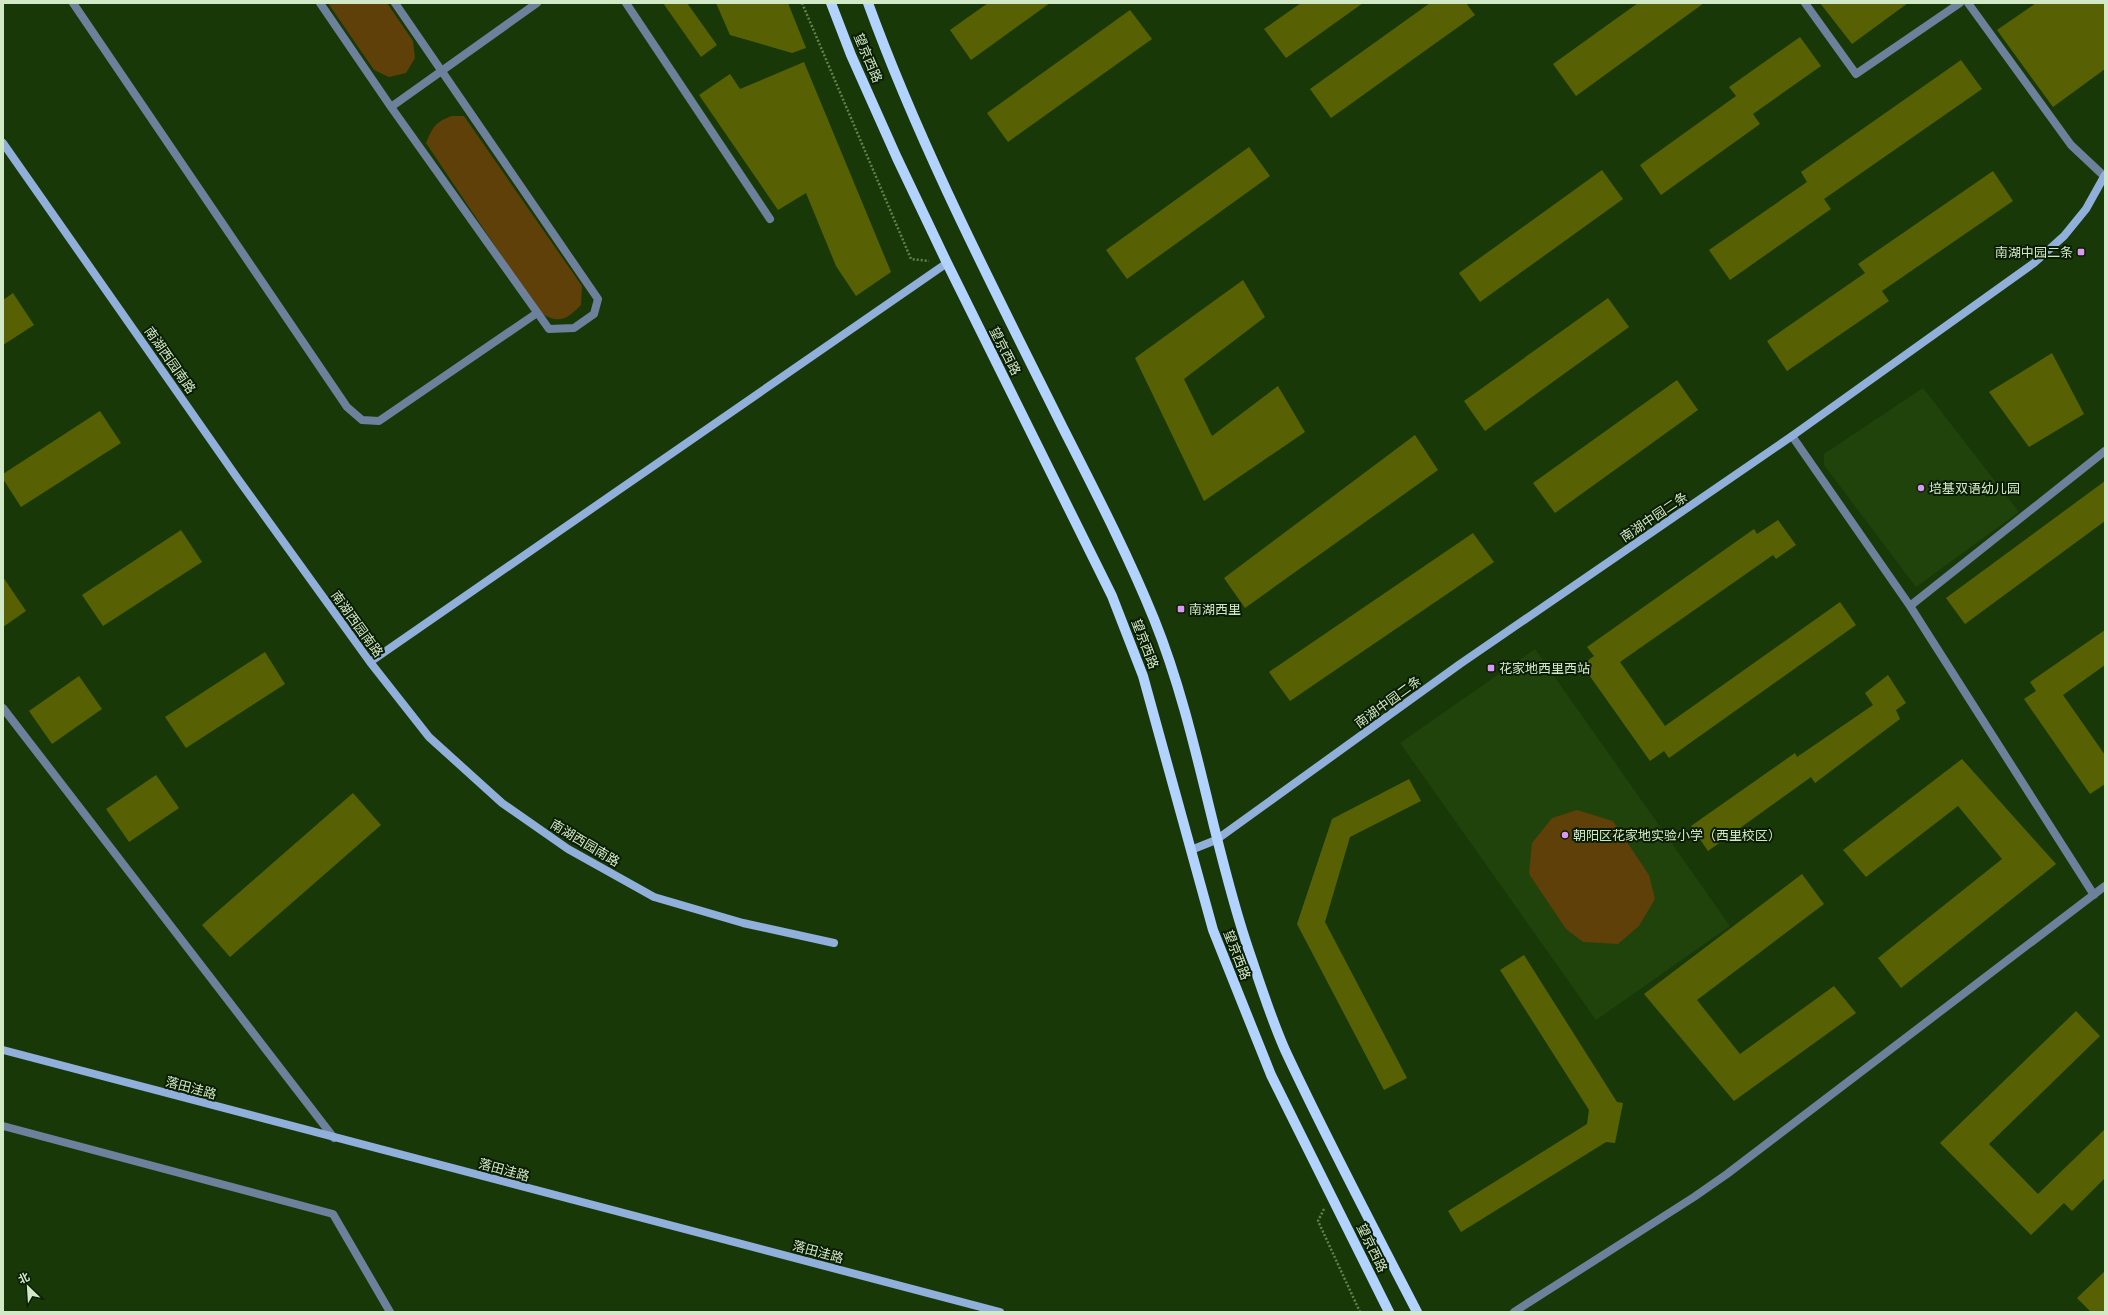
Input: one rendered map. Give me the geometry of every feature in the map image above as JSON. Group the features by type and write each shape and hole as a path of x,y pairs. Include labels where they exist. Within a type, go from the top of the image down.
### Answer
{"main road":[{"name":"望京西路","path":"831,3 851,55 897,158 947,263 1112,596 1143,676 1213,930 1242,1006 1271,1075 1332,1194 1389,1312"},
{"name":"望京西路","path":"868,3 883,45 932,159 972,244 1106,515 1155,620 1170,664 1196,752 1216,840 1246,941 1284,1046 1417,1312"}],"street":[{"path":"73,3 347,407 362,420 380,421 537,313"},
{"path":"320,3 391,107 549,330 574,328 594,314 598,299 395,3"},
{"path":"391,107 537,3"},
{"path":"626,3 770,219"},
{"path":"1805,3 1856,74 1960,3"},
{"path":"1968,3 2071,145 2105,176"},
{"name":"南湖西园南路","path":"3,142 238,479 370,662 429,737 502,803 568,849 654,897 743,923 834,943"},
{"name":"南湖中园二条","path":"1191,850 1216,840 1467,660 1792,436 2034,263 2064,236 2086,209 2105,176"},
{"path":"370,662 947,263"},
{"path":"1792,436 1910,606 2094,895"},
{"path":"1910,606 2105,451"},
{"path":"3,708 334,1138"},
{"path":"1514,1312 1694,1197 1727,1174 2105,886"},
{"name":"落田洼路","path":"3,1050 1000,1312"},
{"path":"3,1126 333,1214 390,1312"}],"path":[{"path":"802,3 912,259 947,263"},
{"path":"1332,1194 1318,1221 1360,1312"}],"shaded area":[{"path":"328,3 387,3 413,41 415,58 406,73 389,77 374,70"},
{"path":"452,116 464,116 582,286 581,305 567,317 558,319 540,313 426,143 435,126 442,120"},
{"name":"培基双语幼儿园","path":"1923,388 2019,512 1916,587 1824,465 1824,454"},
{"name":"朝阳区花家地实验小学（西里校区）","path":"1535,649 1730,926 1596,1020 1400,743"},
{"path":"1577,810 1613,821 1649,875 1655,899 1639,926 1618,944 1583,942 1566,929 1529,874 1532,843 1552,818"}],"building":[{"path":"663,3 687,3 717,45 701,57"},
{"path":"716,3 788,3 806,48 792,53 730,35"},
{"path":"988,3 1050,3 971,60 950,30"},
{"path":"1301,3 1363,3 1286,58 1264,29"},
{"path":"1430,3 1466,3 1475,15 1331,118 1310,89"},
{"path":"1638,3 1704,3 1576,96 1553,64"},
{"path":"1820,3 1908,3 1852,44"},
{"path":"2036,3 2105,3 2105,69 2053,107 1997,30"},
{"path":"1130,10 1152,39 1008,142 987,113"},
{"path":"1800,37 1821,66 1753,114 1760,124 1661,195 1640,165 1736,96 1729,87"},
{"path":"1961,60 1982,89 1824,199 1831,209 1730,280 1709,250 1807,182 1801,172"},
{"path":"804,62 891,272 856,296 836,266 806,193 778,210 699,95 730,74 740,89"},
{"path":"1249,147 1270,176 1127,279 1106,250"},
{"path":"1602,170 1623,199 1480,302 1459,273"},
{"path":"1993,171 2013,201 1882,291 1889,301 1787,371 1767,341 1865,273 1858,264"},
{"path":"1243,280 1265,317 1184,379 1212,436 1278,386 1305,432 1204,501 1135,358"},
{"path":"13,293 34,325 3,345 3,300"},
{"path":"1608,298 1629,327 1485,431 1464,401"},
{"path":"2052,353 2084,414 2029,447 1989,392"},
{"path":"1677,380 1698,410 1555,513 1533,483"},
{"path":"100,411 121,443 21,507 3,479 3,474"},
{"path":"1415,435 1438,470 1245,608 1224,578"},
{"path":"2105,481 2105,521 1965,624 1946,598"},
{"path":"1778,520 1796,545 1776,559 1773,555 1620,662 1665,726 1840,602 1856,625 1669,758 1664,751 1650,761 1582,665 1594,656 1587,647 1754,529 1757,534"},
{"path":"181,530 202,562 103,626 82,595"},
{"path":"1473,533 1494,562 1290,701 1269,672"},
{"path":"3,577 26,611 3,627"},
{"path":"2105,630 2105,665 2063,695 2105,755 2105,784 2090,794 2024,699 2036,691 2030,682"},
{"path":"265,652 285,684 186,748 165,717"},
{"path":"1888,675 1906,703 1896,710 1900,719 1815,783 1811,777 1708,851 1691,826 1795,753 1797,757 1873,705 1865,693"},
{"path":"79,676 102,709 52,744 29,711"},
{"path":"1962,759 2056,864 1901,988 1878,958 2002,859 1958,806 1866,877 1843,850"},
{"path":"156,775 179,808 129,842 106,809"},
{"path":"1409,779 1421,801 1350,837 1325,922 1407,1078 1384,1090 1297,924 1332,819"},
{"path":"353,793 381,825 230,957 202,925"},
{"path":"1802,874 1824,904 1697,1000 1740,1054 1834,986 1856,1013 1734,1101 1644,994"},
{"path":"1524,955 1617,1102 1623,1103 1615,1143 1606,1142 1461,1232 1448,1211 1587,1124 1589,1110 1500,970"},
{"path":"2076,1011 2100,1036 1989,1144 2038,1194 2105,1129 2105,1178 2072,1211 2064,1203 2031,1235 1940,1143"},
{"path":"2105,1271 2105,1312 2091,1312 2077,1298"}],"place":[{"name":"南湖中园二条","path":"2081,252"},
{"name":"培基双语幼儿园","path":"1921,488"},
{"name":"南湖西里","path":"1181,609"},
{"name":"花家地西里西站","path":"1491,668"},
{"name":"朝阳区花家地实验小学（西里校区）","path":"1565,835"}]}
